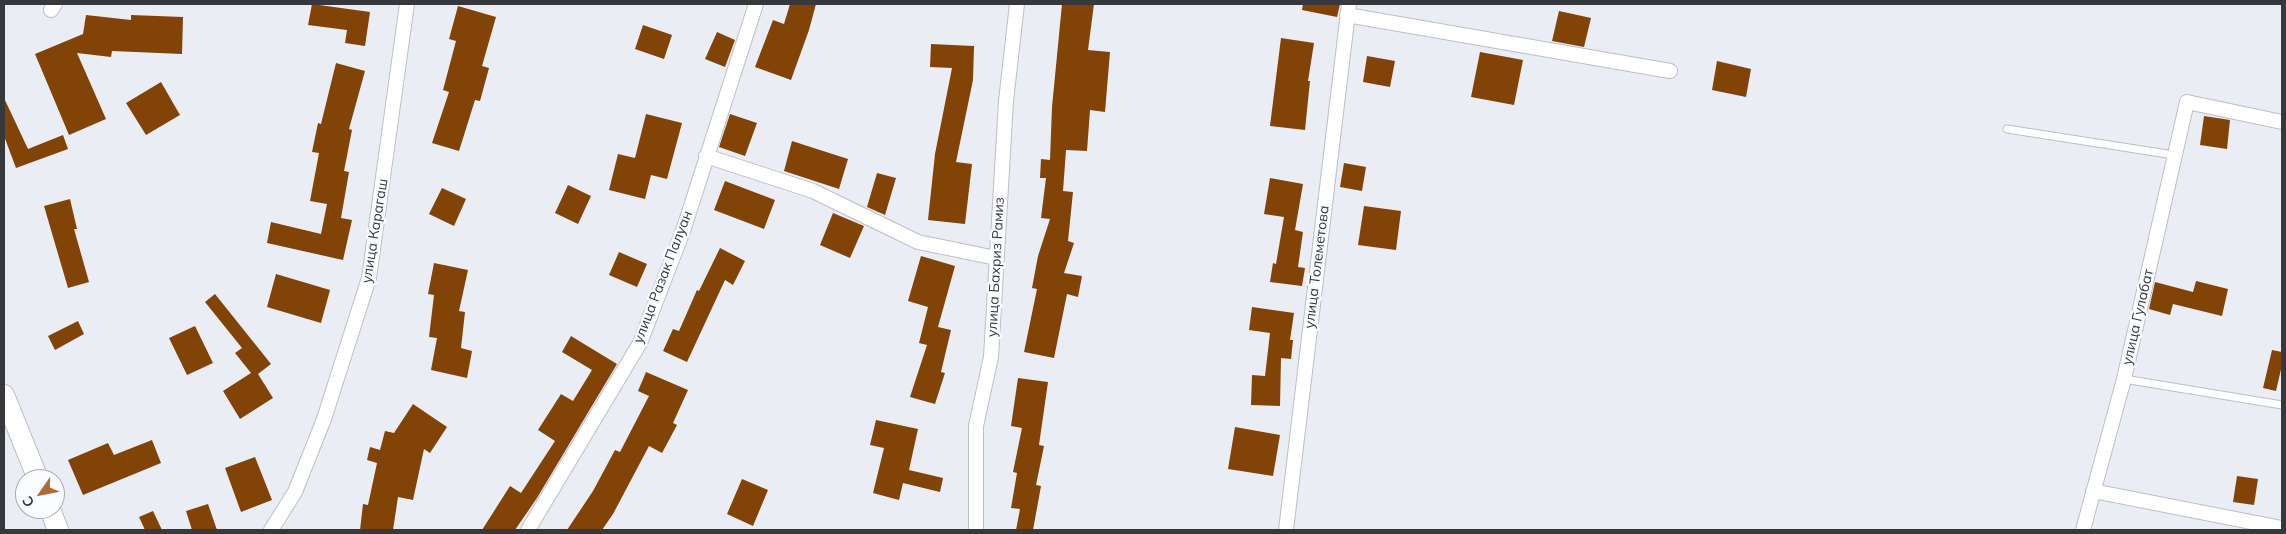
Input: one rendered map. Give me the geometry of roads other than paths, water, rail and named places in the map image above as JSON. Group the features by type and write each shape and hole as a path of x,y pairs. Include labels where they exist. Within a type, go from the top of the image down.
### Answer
{"main road":[{"path":"4,395 34,469"}],"street":[{"name":"улица Карагаш","path":"272,530 295,492 324,419 369,278 406,4"},
{"name":"улица Разак Палуан","path":"528,530 640,343 683,231 756,4"},
{"name":"улица Бахриз Рамиз","path":"976,530 976,426 990,357 1006,101 1017,4"},
{"path":"1348,9 1670,70"},
{"name":"улица Толеметова","path":"1286,530 1348,9"},
{"name":"улица Гулабат","path":"2083,530 2124,379 2187,102 2282,122"},
{"path":"706,156 814,191 918,242 996,258"},
{"path":"2093,491 2282,528"}],"lane":[{"path":"2006,129 2174,156"},
{"path":"2124,379 2282,406"}]}
